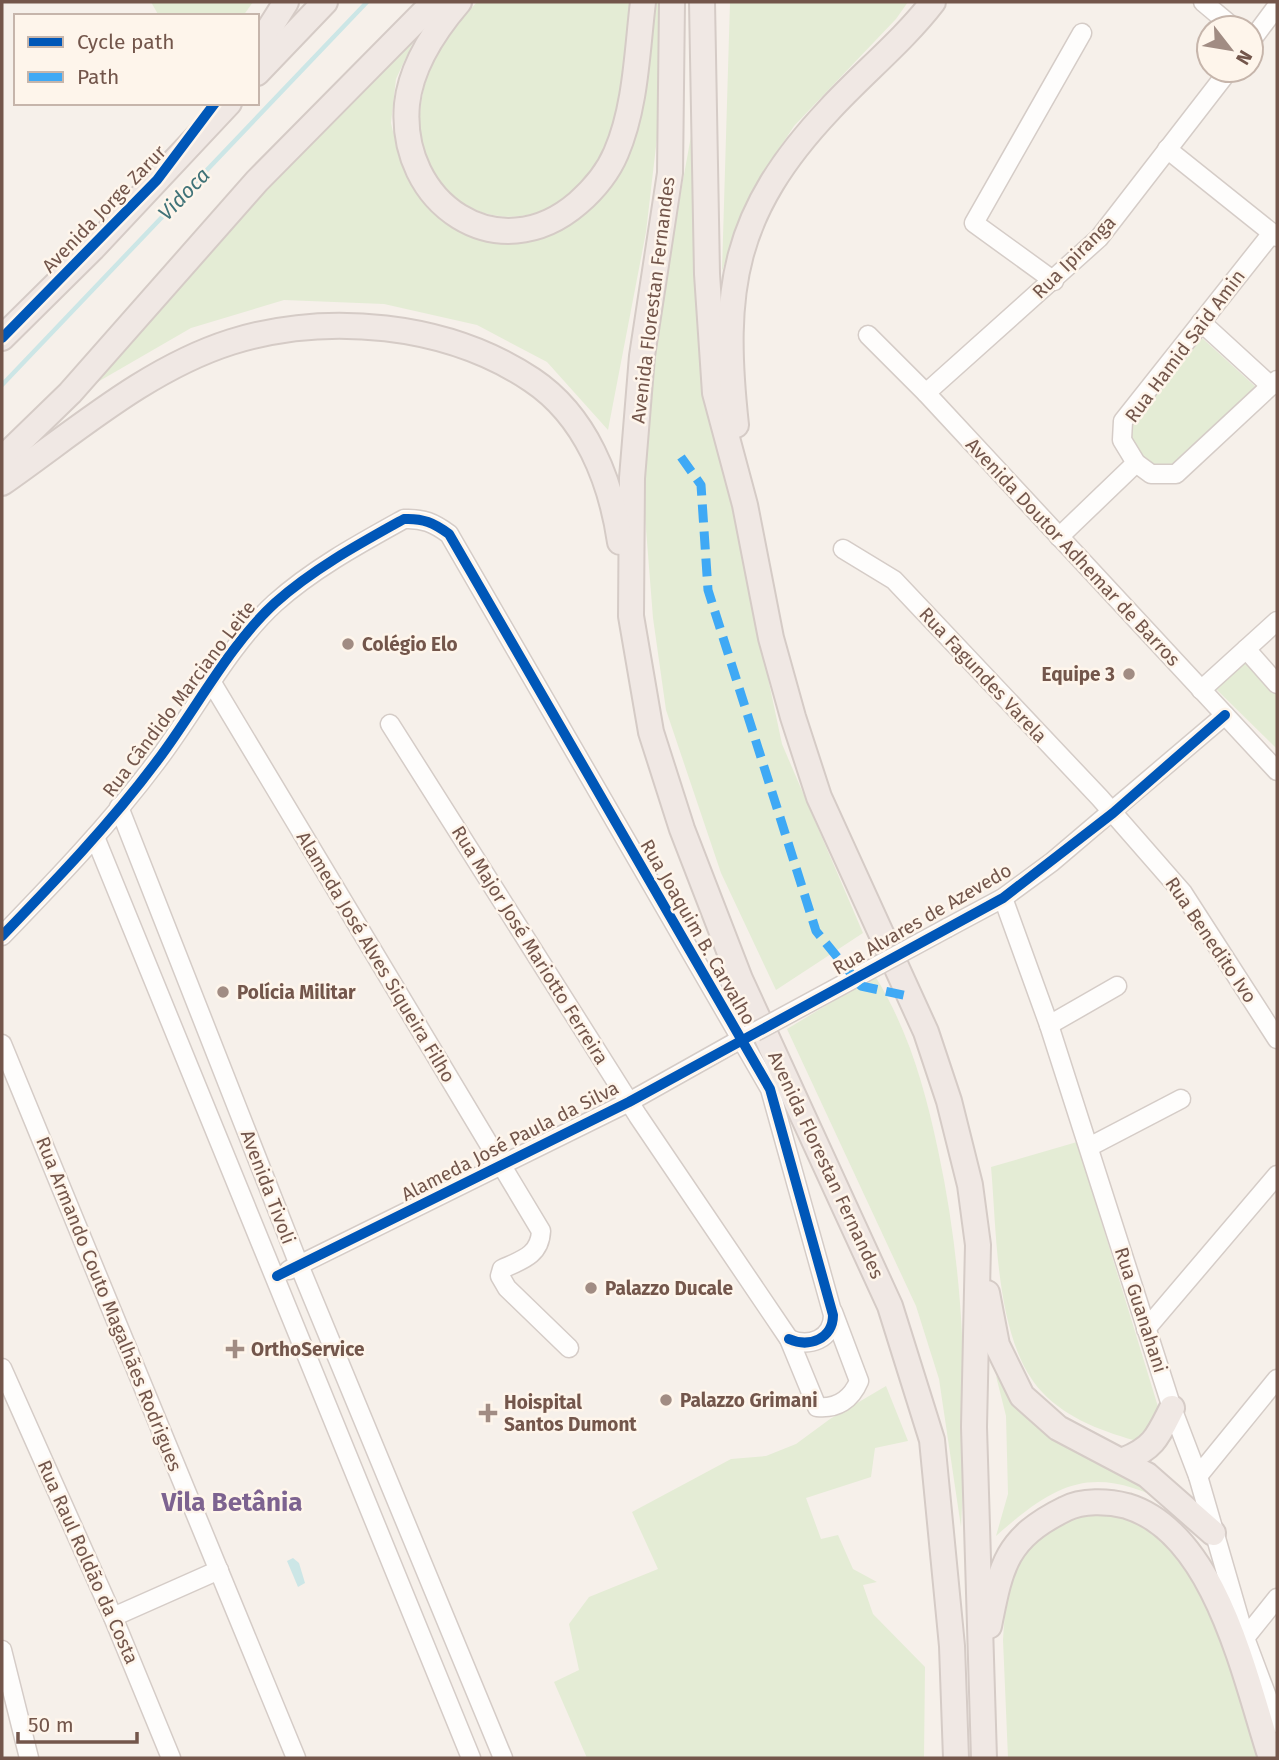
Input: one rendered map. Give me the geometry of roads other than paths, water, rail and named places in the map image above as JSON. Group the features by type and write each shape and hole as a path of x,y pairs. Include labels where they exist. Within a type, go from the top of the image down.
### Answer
{"highway":[{"path":"259,45 286,2"},
{"path":"259,71 325,2"},
{"path":"2,459 70,393 257,181 435,2"},
{"path":"459,2 435,33 410,86 407,124 410,143 423,178 447,208 480,227 518,232 548,224 568,211 603,177 615,155 629,108 643,2"},
{"name":"Avenida Florestan Fernandes","path":"672,2 670,173 641,370 632,478 631,616 651,732 682,829 740,979 890,1306 932,1440 952,1646 956,1758"},
{"name":"Avenida Florestan Fernandes","path":"702,2 707,274 715,394 745,505 771,639 818,797 926,1032 949,1101 970,1185 978,1245 974,1427 979,1678 984,1758"},
{"path":"745,505 731,384 730,332 734,274 748,229 770,185 797,145 927,10"},
{"path":"157,180 213,105"},
{"name":"Avenida Jorge Zarur","path":"2,338 227,105"},
{"path":"2,483 145,384 187,360 231,342 278,331 326,327 382,328 430,336 484,355 533,380 559,404 581,432 599,463 612,496 631,616"},
{"path":"978,1245 997,1345 1022,1396 1058,1429 1124,1460 1170,1493 1213,1532"},
{"path":"1124,1460 1144,1452 1151,1445 1172,1408"},
{"path":"979,1678 1004,1559 1034,1524 1072,1505 1111,1502 1143,1511 1174,1532 1202,1571 1222,1611 1271,1758"},
{"path":"943,1758 952,1646"}],"street":[{"path":"927,10 940,2"},
{"path":"1203,2 1217,14"},
{"path":"1265,22 1277,6"},
{"path":"1054,281 974,223 1082,33"},
{"name":"Rua Ipiranga","path":"926,393 1099,238 1218,84"},
{"path":"1167,149 1275,235"},
{"name":"Rua Hamid Said Amin","path":"1136,463 1122,440 1123,421 1201,322 1275,235"},
{"path":"1059,537 1136,463 1151,474 1176,474 1274,383 1201,322"},
{"name":"Avenida Doutor Adhemar de Barros","path":"868,335 926,393 1201,690 1276,767"},
{"name":"Rua Cândido Marciano Leite","path":"2,936 95,837 156,762 212,682 273,605 305,578 361,542 404,519 418,518 435,523 449,534"},
{"name":"Rua Joaquim B. Carvalho","path":"449,534 748,1036 770,1089 832,1308 859,1381 846,1400 832,1407 817,1407 789,1339"},
{"name":"Rua Fagundes Varela","path":"843,549 894,580 1112,813"},
{"path":"1201,690 1277,621"},
{"path":"1246,649 1277,684"},
{"name":"Alameda José Alves Siqueira Filho","path":"212,682 541,1231 537,1249 530,1256 502,1269 500,1276 508,1288 569,1348"},
{"name":"Rua Alvares de Azevedo","path":"748,1036 1003,898 1112,813 1225,715"},
{"name":"Rua Major José Mariotto Ferreira","path":"390,724 629,1102 789,1339"},
{"name":"Avenida Tivoli","path":"119,807 299,1265 503,1758"},
{"name":"Rua Benedito Ivo","path":"1112,813 1184,893 1277,1039"},
{"name":"Avenida Tivoli","path":"95,837 277,1276 471,1758"},
{"name":"Rua Guanahani","path":"1003,898 1049,1025 1172,1408 1198,1476 1245,1637 1277,1723"},
{"path":"1049,1025 1117,986"},
{"name":"Alameda José Paula da Silva","path":"277,1276 629,1102 748,1036"},
{"name":"Rua Armando Couto Magalhães Rodrigues","path":"2,1044 296,1758"},
{"path":"1089,1147 1181,1099"},
{"path":"1146,1329 1277,1175"},
{"path":"789,1339 811,1343 825,1335 833,1322 832,1308"},
{"name":"Rua Raul Roldão da Costa","path":"2,1368 113,1617 171,1758"},
{"path":"1198,1476 1277,1379"},
{"path":"113,1617 219,1570"},
{"path":"1245,1637 1277,1598"},
{"path":"2,1650 29,1758"}],"water":[{"path":"293,1558 299,1563 305,1583 298,1587 287,1561"}],"waterway":[{"name":"Vidoca","path":"2,385 367,2"}],"place":[{"name":"Colégio Elo","path":"348,644"},
{"name":"Equipe 3","path":"1129,674"},
{"name":"Polícia Militar","path":"223,992"},
{"name":"Palazzo Ducale","path":"591,1288"},
{"name":"OrthoService","path":"235,1349"},
{"name":"Palazzo Grimani","path":"666,1400"},
{"name":"Hoispital Santos Dumont","path":"488,1413"}],"district":[{"name":"Vila Betânia","path":"232,1502"}]}
